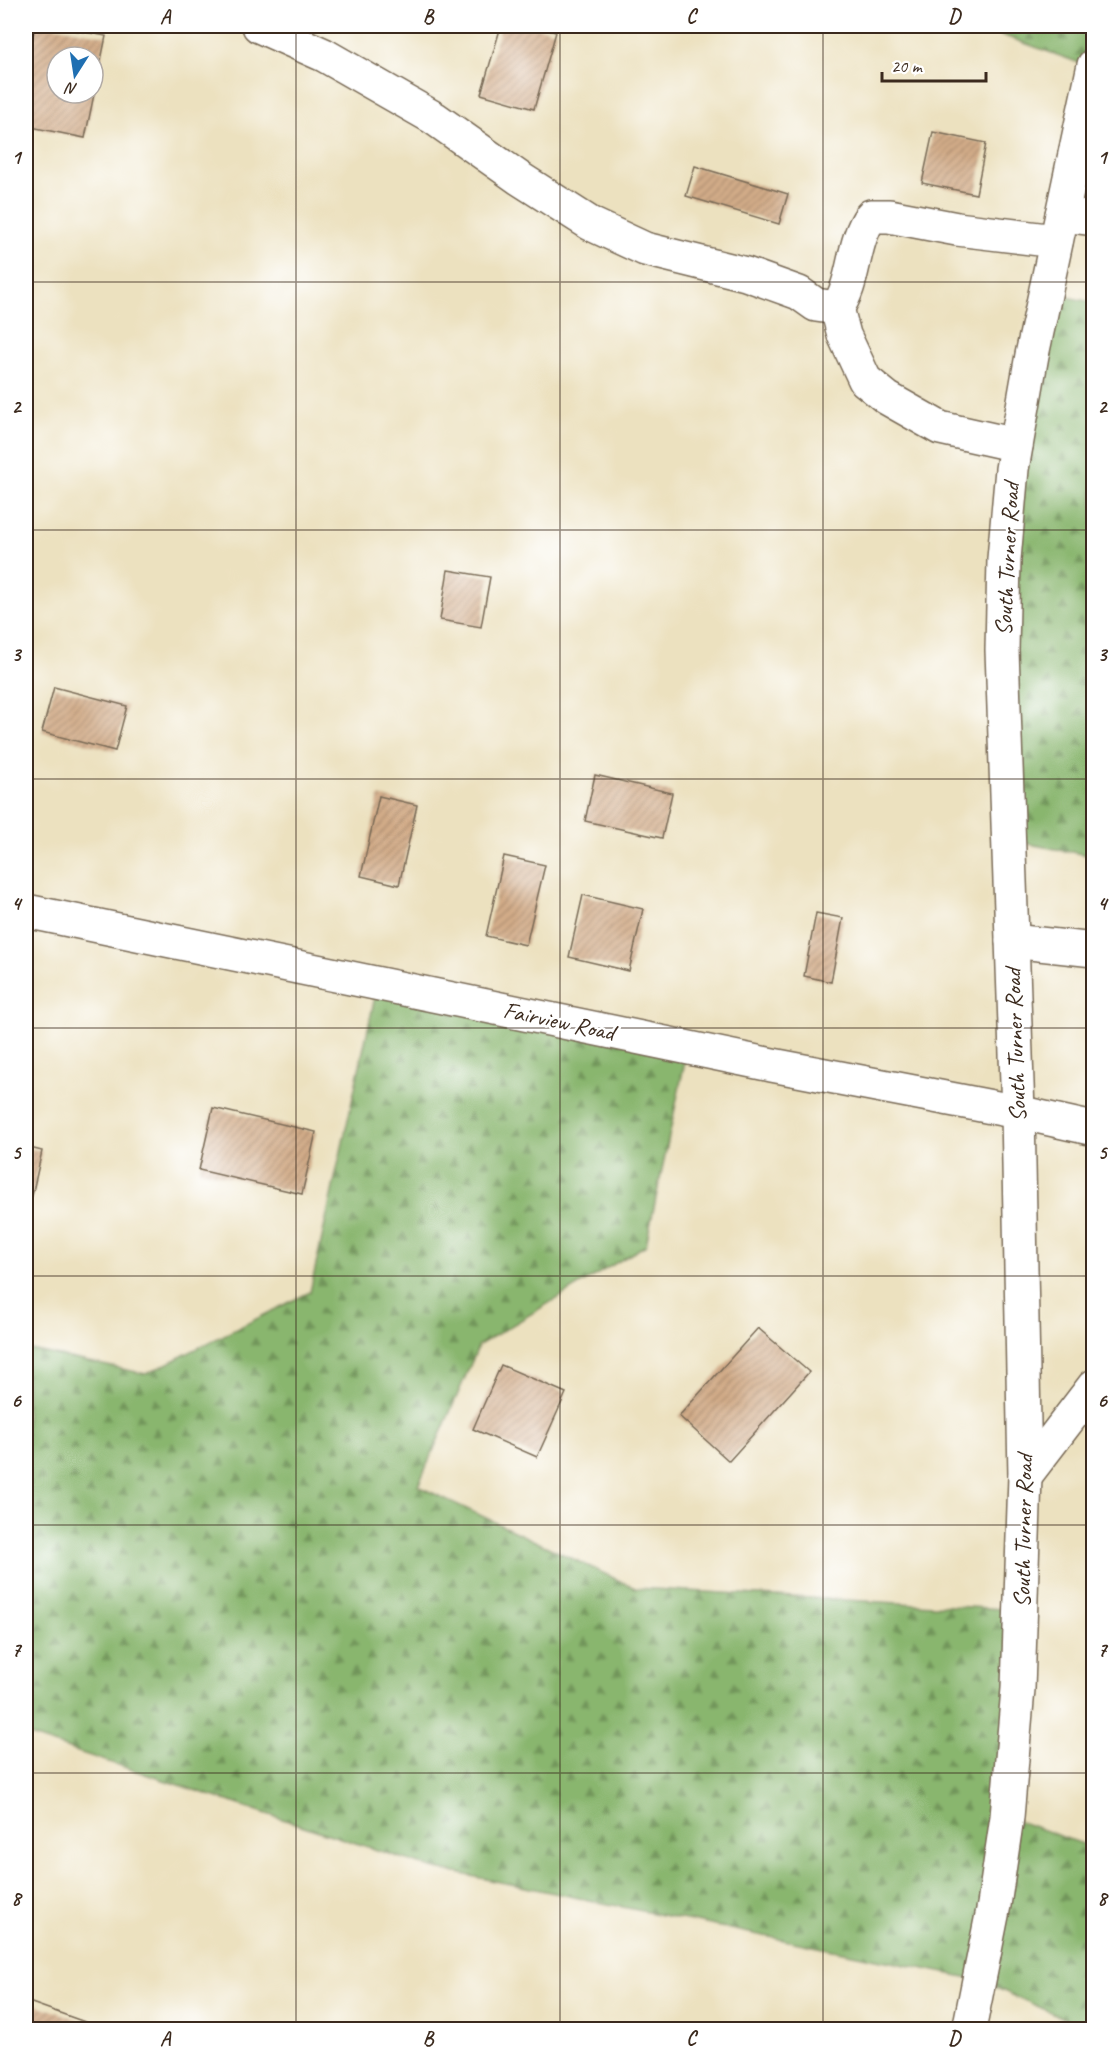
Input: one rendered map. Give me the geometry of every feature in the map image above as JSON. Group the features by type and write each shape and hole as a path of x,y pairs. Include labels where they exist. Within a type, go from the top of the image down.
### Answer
{"street":[{"path":"259,26 324,55 434,118 519,178 591,224 645,249 746,274 798,293 816,305 837,308"},
{"name":"South Turner Road","path":"969,2030 994,1905 1006,1817 1018,1689 1026,1476 1018,1112 1002,650 1004,559 1012,469 1032,355 1093,67"},
{"path":"1016,445 940,428 887,398 865,380 844,335 837,308 844,298 862,229 871,216 889,216 957,229 1059,228 1094,219"},
{"name":"Fairview Road","path":"26,911 1094,1129"},
{"path":"1012,940 1094,950"},
{"path":"1026,1476 1094,1386"}],"green space":[{"path":"977,26 1093,26 1093,68"},
{"path":"1045,293 1093,302 1093,856 1008,840 1002,650"},
{"path":"378,983 688,1047 646,1245 479,1345 418,1486 635,1588 1021,1610 1007,1817 1093,1848 1093,2029 1088,2029 979,1980 432,1868 26,1735 26,1349 146,1374 310,1292"}],"building":[{"path":"35,26 53,26 106,36 104,45 45,45 45,105 92,105 85,138 26,126 26,73"},
{"path":"501,26 531,26 556,32 534,109 481,94"},
{"path":"933,132 986,143 976,194 922,183"},
{"path":"695,166 788,194 779,224 686,196"},
{"path":"448,570 490,577 481,627 440,620"},
{"path":"54,687 127,706 115,751 42,732"},
{"path":"595,775 672,793 662,838 585,821"},
{"path":"379,796 417,805 399,885 361,876"},
{"path":"504,856 545,865 526,945 486,936"},
{"path":"583,895 643,909 629,971 569,957"},
{"path":"816,913 843,918 831,982 804,976"},
{"path":"213,1108 316,1132 302,1194 199,1170"},
{"path":"26,1147 42,1151 32,1196 26,1194"},
{"path":"758,1328 809,1372 729,1461 679,1416"},
{"path":"501,1365 566,1393 537,1457 473,1429"},
{"path":"26,2001 85,2022 83,2030 26,2030"}]}
